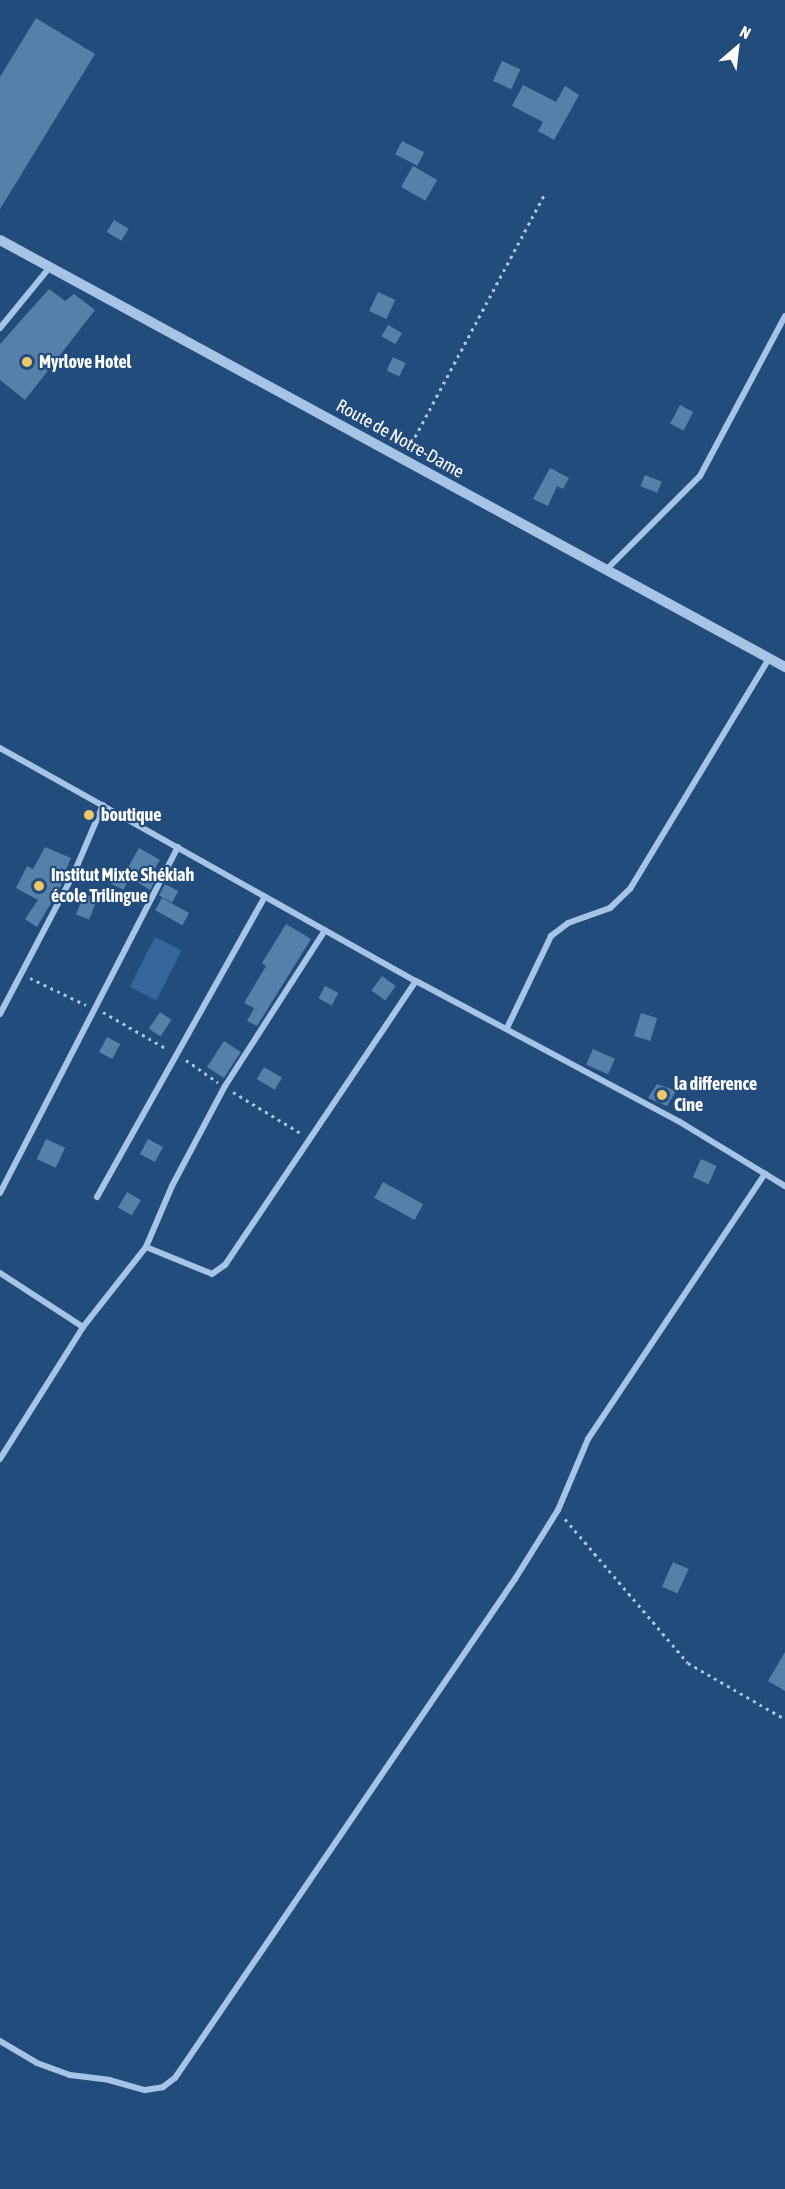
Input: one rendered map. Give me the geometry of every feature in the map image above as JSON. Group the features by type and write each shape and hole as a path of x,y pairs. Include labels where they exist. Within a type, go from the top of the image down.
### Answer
{"street":[{"name":"Route de Notre-Dame","path":"0,240 785,667"},
{"path":"0,328 50,267"},
{"path":"606,570 699,476 785,316"},
{"path":"507,1028 551,936 558,928 610,908 630,889 769,659"},
{"path":"0,747 416,981 680,1122 785,1186"},
{"path":"0,1014 74,873 103,805"},
{"path":"0,1194 178,847"},
{"path":"97,1197 265,897"},
{"path":"0,1456 83,1327 146,1247 172,1186 225,1086 325,930"},
{"path":"146,1247 213,1274 225,1265 416,981"},
{"path":"0,2041 37,2063 70,2075 109,2080 145,2090 163,2086 174,2078 515,1579 558,1510 588,1439 765,1174"},
{"path":"0,1273 83,1327"}],"path":[{"path":"402,459 544,195"},
{"path":"558,1510 688,1663 785,1719"}],"shaded area":[{"path":"155,937 182,951 156,1001 130,987"}],"building":[{"path":"36,18 95,54 0,209 0,77"},
{"path":"502,61 520,69 511,89 493,81"},
{"path":"523,85 556,102 565,86 579,95 554,140 538,131 543,122 512,106"},
{"path":"402,141 424,152 417,166 395,154"},
{"path":"413,166 437,180 425,201 401,187"},
{"path":"114,220 129,229 121,241 107,232"},
{"name":"Myrlove Hotel","path":"49,289 65,301 74,294 95,310 25,400 0,380 0,344"},
{"path":"378,292 395,300 386,319 369,311"},
{"path":"388,325 402,333 395,344 382,336"},
{"path":"393,357 406,363 399,377 387,371"},
{"path":"680,405 693,412 683,431 670,424"},
{"path":"550,468 569,478 563,489 557,486 548,506 533,499"},
{"path":"645,475 662,482 657,493 641,486"},
{"path":"45,847 71,858 60,883 62,884 37,927 25,919 38,900 16,888 27,866 33,869"},
{"path":"139,848 160,860 150,876 156,879 150,890 124,874"},
{"path":"116,873 129,879 124,890 111,884"},
{"path":"165,884 178,891 172,903 159,895"},
{"path":"84,894 97,899 89,920 76,915"},
{"path":"162,898 189,913 182,925 155,910"},
{"path":"286,924 311,939 257,1026 247,1021 254,1008 244,1003 266,966 262,963"},
{"path":"382,976 396,986 385,1001 371,991"},
{"path":"325,986 338,993 332,1005 318,998"},
{"path":"160,1012 172,1020 160,1036 149,1029"},
{"path":"641,1013 657,1018 650,1041 634,1036"},
{"path":"107,1037 120,1044 112,1059 99,1052"},
{"path":"224,1041 241,1052 224,1078 207,1067"},
{"path":"593,1049 615,1059 608,1074 586,1065"},
{"path":"264,1067 282,1078 275,1090 257,1079"},
{"name":"la difference Cine","path":"657,1084 676,1091 667,1106 648,1098"},
{"path":"46,1139 65,1148 56,1168 37,1159"},
{"path":"148,1139 163,1147 155,1162 140,1154"},
{"path":"701,1159 717,1166 708,1184 693,1177"},
{"path":"383,1182 423,1204 415,1220 374,1198"},
{"path":"127,1192 141,1200 132,1216 118,1208"},
{"path":"673,1562 689,1569 678,1594 662,1587"},
{"path":"785,1652 785,1691 768,1681"}],"place":[{"name":"Myrlove Hotel","path":"27,362"},
{"name":"boutique","path":"89,815"},
{"name":"Institut Mixte Shékiah école Trilingue","path":"39,886"},
{"name":"la difference Cine","path":"662,1095"}]}
